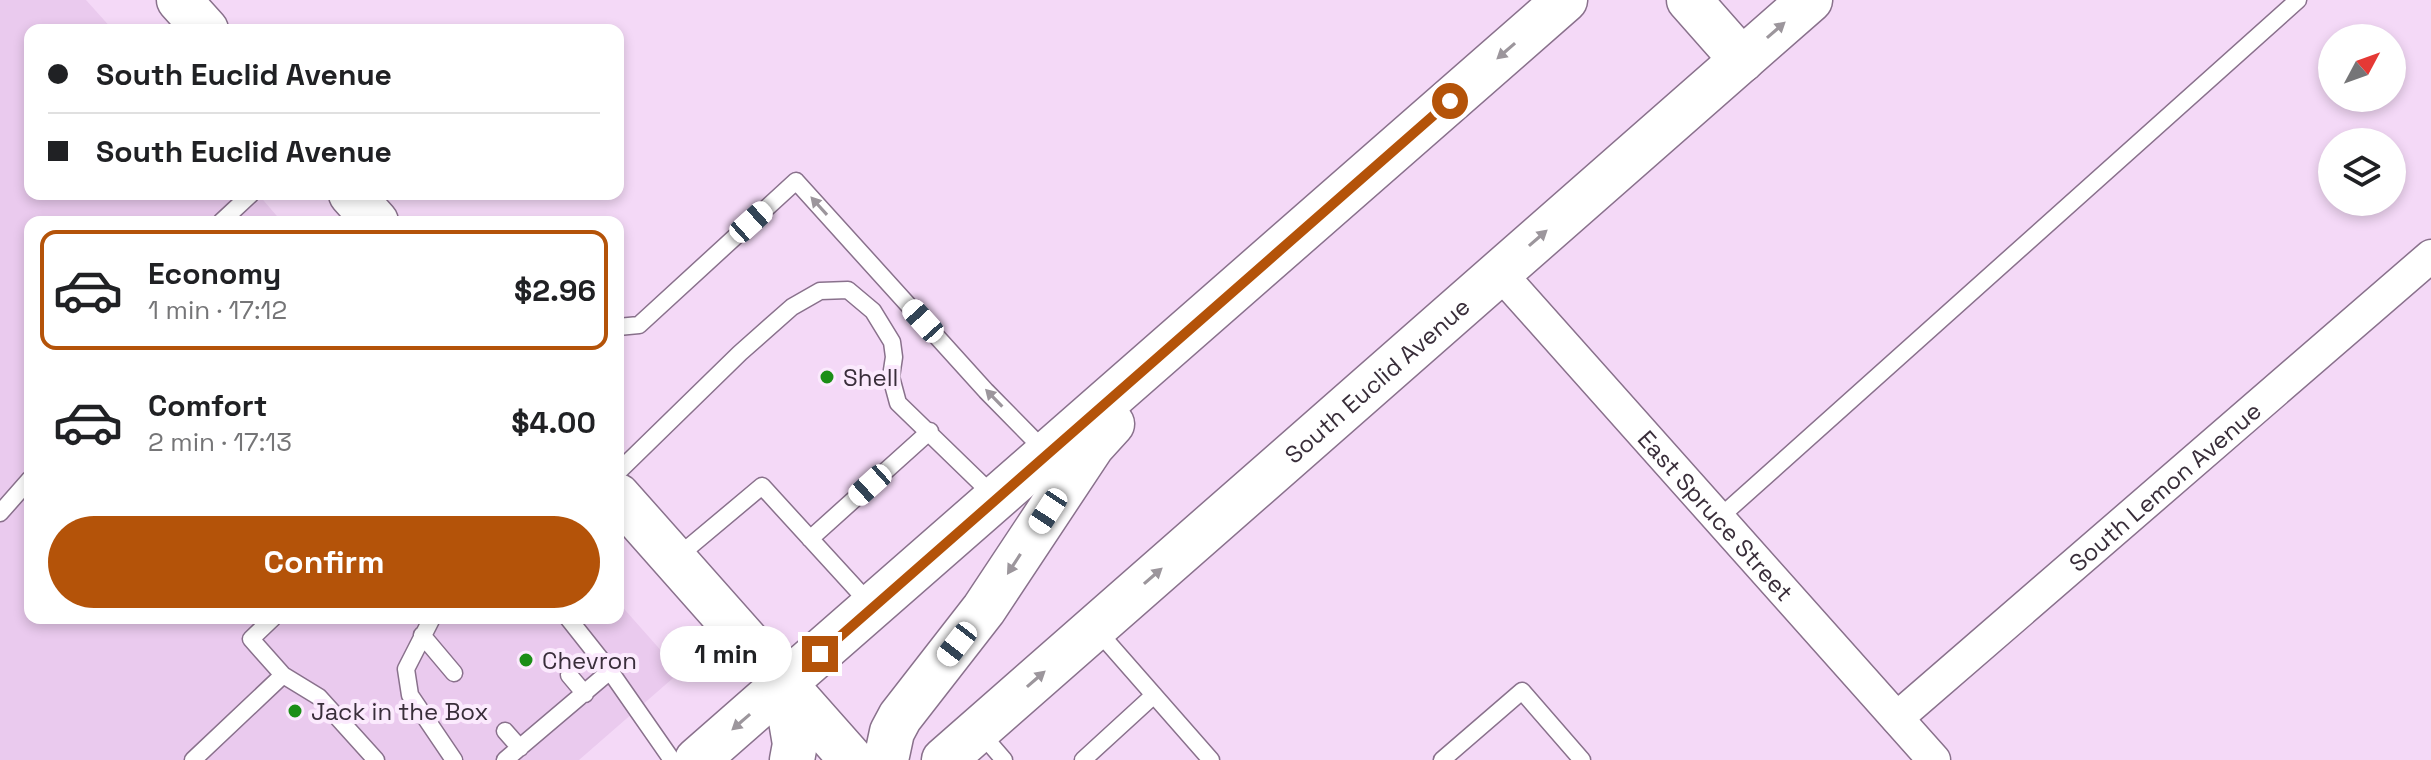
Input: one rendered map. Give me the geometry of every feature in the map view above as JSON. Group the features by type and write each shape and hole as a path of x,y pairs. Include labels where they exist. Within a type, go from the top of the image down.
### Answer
{"main road":[{"path":"179,0 201,24"},
{"path":"697,760 1565,0"},
{"path":"1689,0 1742,60"},
{"name":"South Euclid Avenue","path":"944,760 991,745 1095,628 1810,0"},
{"path":"356,200 371,216"},
{"path":"886,760 892,732 900,717 984,609 1092,446 1238,287"},
{"path":"624,503 847,754"},
{"path":"785,685 795,744 792,760"}],"street":[{"name":"South Lemon Avenue","path":"1897,718 2431,256"},
{"name":"East Spruce Street","path":"1499,272 1934,760"}],"lane":[{"path":"1719,518 2298,0"},
{"path":"624,326 639,325 796,181 986,391 1048,454"},
{"path":"227,216 245,200"},
{"path":"624,466 792,307 820,291 848,290 873,311 892,342 894,357 891,377 898,403 997,499"},
{"path":"810,539 930,431"},
{"path":"0,513 24,486"},
{"path":"674,559 762,486 873,608"},
{"path":"267,624 251,639 283,675 319,697 376,760"},
{"path":"428,624 406,669 410,695 454,760"},
{"path":"573,624 672,760"},
{"path":"1095,628 1211,760"},
{"path":"422,635 454,673"},
{"path":"505,760 610,671"},
{"path":"193,760 283,675"},
{"path":"569,675 585,694"},
{"path":"1442,760 1522,691 1582,760"},
{"path":"1083,760 1154,695"},
{"path":"505,731 520,748"}],"shaded area":[{"path":"0,0 86,0 108,24 24,24 24,200 263,200 277,216 24,216 24,624 624,624 624,609 680,672 579,760 0,760"}],"place":[{"name":"Shell","path":"827,377"},
{"name":"Chevron","path":"526,660"},
{"name":"Jack in the Box","path":"295,711"}],"route":[{"path":"820,654 1450,101"}]}
